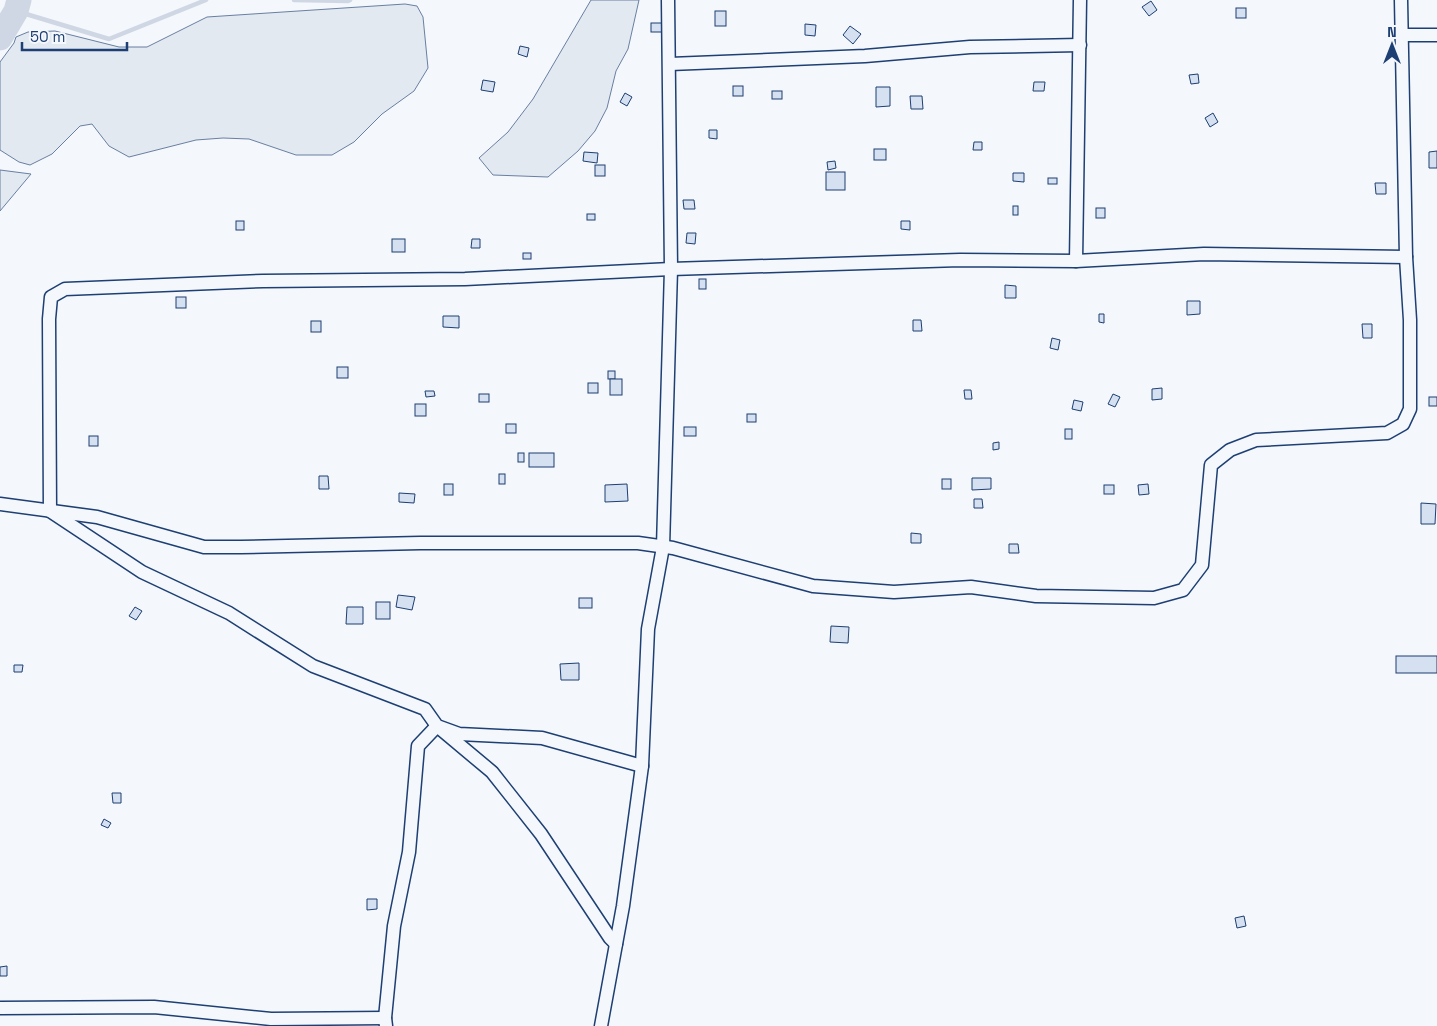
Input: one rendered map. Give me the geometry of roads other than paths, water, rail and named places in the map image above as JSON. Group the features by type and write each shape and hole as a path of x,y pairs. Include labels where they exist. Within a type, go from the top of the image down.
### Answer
{"street":[{"path":"601,1026 623,906 642,766 648,629 662,547 670,269 670,64 668,0"},
{"path":"1076,261 1080,0"},
{"path":"0,504 97,517 204,547 420,543 638,543 662,547 822,587 894,592 971,587 1036,596 1154,598 1183,590 1202,566 1211,465 1230,450 1256,440 1387,433 1404,424 1410,409 1410,320 1406,257 1401,0"},
{"path":"1402,35 1437,35"},
{"path":"670,64 865,56 970,47 1080,45"},
{"path":"50,511 49,319 51,297 65,289 263,281 465,279 670,269 960,260 1076,261 1204,254 1406,257"},
{"path":"50,511 142,572 229,613 313,666 425,709 438,726 492,772 541,834 610,938 616,944"},
{"path":"438,726 459,734 542,738 642,766"},
{"path":"0,1008 154,1007 271,1019 386,1022 394,926 409,852 418,746 438,726"}],"waterway":[{"path":"0,38 16,11 19,0"},
{"path":"16,11 109,39 206,0"},
{"path":"294,0 350,0"}]}
